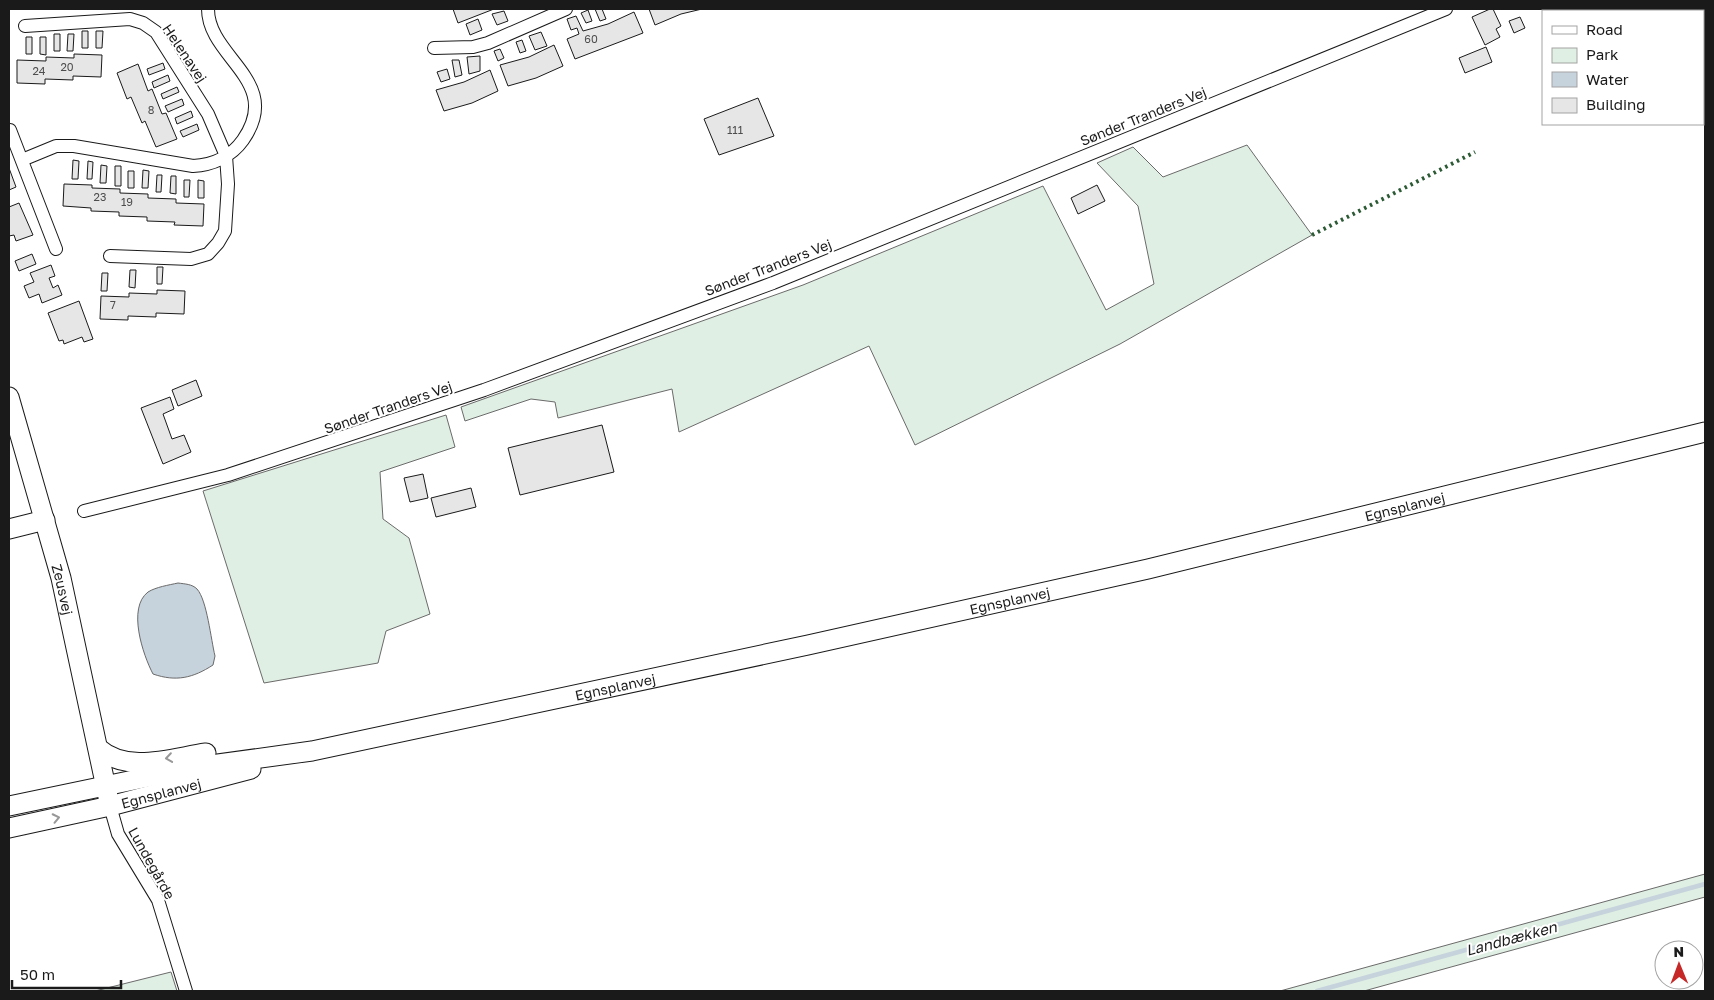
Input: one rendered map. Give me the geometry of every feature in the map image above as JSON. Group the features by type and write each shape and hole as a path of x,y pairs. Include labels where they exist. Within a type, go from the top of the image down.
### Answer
{"main road":[{"name":"Zeusvej","path":"9,397 45,520 68,610 110,806"},
{"name":"Egnsplanvej","path":"9,828 200,784 312,751 1148,569 1705,432"},
{"path":"9,529 45,520"},
{"path":"98,748 114,759 134,763 303,739 426,726"},
{"name":"Egnsplanvej","path":"9,806 196,767 312,751"}],"street":[{"path":"22,160 56,146 74,146 193,166 210,165 226,156 241,144 250,129 254,116 254,102 250,86 212,29 208,9"},
{"path":"434,48 473,47 488,43 566,9"},
{"name":"Sønder Tranders Vej","path":"84,510 228,475 484,390 773,283 1446,9"},
{"name":"Helenavej","path":"25,26 130,19 142,23 156,32 208,114 226,156 228,184 226,231 218,244 208,254 191,258 110,256"},
{"path":"10,130 56,249"},
{"name":"Lundegårde","path":"110,806 118,834 158,900 186,991"}],"green space":[{"path":"1247,145 1312,235 1120,344 915,445 869,346 679,432 672,389 558,418 555,402 531,399 465,421 461,407 803,285 1043,186 1106,310 1154,284 1138,206 1097,163 1133,147 1163,177"},
{"path":"446,415 455,447 380,472 383,519 409,538 430,614 386,631 378,663 264,683 203,491"},
{"path":"1705,874 1705,897 1364,991 1280,991"},
{"path":"171,972 177,991 95,991"}],"water":[{"path":"178,583 193,586 200,594 206,611 215,656 213,665 198,673 191,676 169,678 153,674 149,666 141,644 138,620 139,609 142,599 148,592 159,587"}],"building":[{"path":"453,9 494,9 458,23"},
{"path":"595,9 602,9 606,19 600,21"},
{"path":"649,9 702,9 681,14 655,25"},
{"path":"1493,9 1501,26 1496,29 1500,37 1485,45 1472,17"},
{"path":"588,10 592,21 586,23 581,13"},
{"path":"504,11 508,21 497,25 492,14"},
{"path":"634,12 643,33 575,59 567,39 579,34 577,28 571,30 567,19 576,16 583,31 608,24"},
{"path":"1520,17 1525,28 1514,33 1509,21"},
{"path":"478,19 482,30 470,35 466,24"},
{"path":"82,31 88,31 88,48 82,48"},
{"path":"96,31 103,31 102,48 96,48"},
{"path":"541,32 547,46 535,50 529,36"},
{"path":"54,34 60,34 60,51 54,51"},
{"path":"68,34 74,34 73,51 67,51"},
{"path":"26,37 32,37 32,54 26,54"},
{"path":"40,37 46,37 46,55 40,54"},
{"path":"522,40 526,51 520,53 516,42"},
{"path":"554,45 563,66 536,78 508,86 500,65 529,57"},
{"path":"1486,47 1492,62 1465,73 1459,58"},
{"path":"500,49 504,58 498,61 494,51"},
{"path":"74,54 102,55 101,77 73,76 73,80 45,79 45,84 17,83 17,60 46,61 46,57 74,58"},
{"path":"480,56 480,71 469,74 467,57"},
{"path":"452,60 459,60 462,75 455,77"},
{"path":"163,63 165,69 149,75 147,69"},
{"path":"138,64 148,91 152,89 162,114 166,113 177,139 156,147 145,121 142,123 131,97 127,99 117,73"},
{"path":"447,69 450,79 441,82 437,72"},
{"path":"490,70 498,91 472,103 444,111 436,90 464,82"},
{"path":"168,75 170,81 154,88 152,82"},
{"path":"177,87 179,92 163,99 161,94"},
{"path":"758,98 774,136 719,155 704,119"},
{"path":"182,99 184,105 168,112 165,106"},
{"path":"191,111 193,117 177,124 175,118"},
{"path":"197,124 199,130 183,137 180,131"},
{"path":"73,160 79,161 78,179 72,179"},
{"path":"88,161 93,162 92,179 87,179"},
{"path":"101,165 107,166 106,183 100,183"},
{"path":"115,166 121,166 121,186 115,186"},
{"path":"9,168 16,187 9,190"},
{"path":"143,170 149,171 148,188 142,188"},
{"path":"128,171 134,171 134,188 128,188"},
{"path":"157,175 162,175 161,192 156,192"},
{"path":"171,176 176,176 176,194 170,193"},
{"path":"184,180 190,180 189,197 184,197"},
{"path":"198,180 204,181 204,198 198,198"},
{"path":"64,184 120,189 120,193 148,194 148,198 176,199 176,203 204,204 203,226 174,225 175,222 147,221 147,217 119,216 119,212 91,211 91,208 63,206"},
{"path":"1097,185 1105,201 1078,214 1071,198"},
{"path":"19,203 33,235 16,241 14,235 9,236 9,207"},
{"path":"32,254 36,264 19,271 15,261"},
{"path":"51,265 55,276 49,278 53,288 58,285 62,295 42,303 39,294 29,298 24,286 34,282 30,273"},
{"path":"157,267 163,267 162,284 157,284"},
{"path":"130,270 136,270 135,288 129,287"},
{"path":"102,273 108,273 107,291 101,291"},
{"path":"157,290 185,291 184,314 156,313 156,317 128,316 128,320 100,319 101,296 129,297 129,293 157,294"},
{"path":"79,301 93,339 84,342 82,337 64,344 63,340 59,341 48,313"},
{"path":"196,380 202,396 178,406 172,390"},
{"path":"170,397 174,409 163,414 172,439 184,435 191,452 163,464 141,408"},
{"path":"602,425 614,472 520,495 508,448"},
{"path":"423,474 428,498 410,502 404,478"},
{"path":"471,488 476,507 436,517 431,498"}],"waterway":[{"name":"Landbækken","path":"1317,991 1705,884"}],"hedge":[{"path":"1312,235 1475,152"}]}
